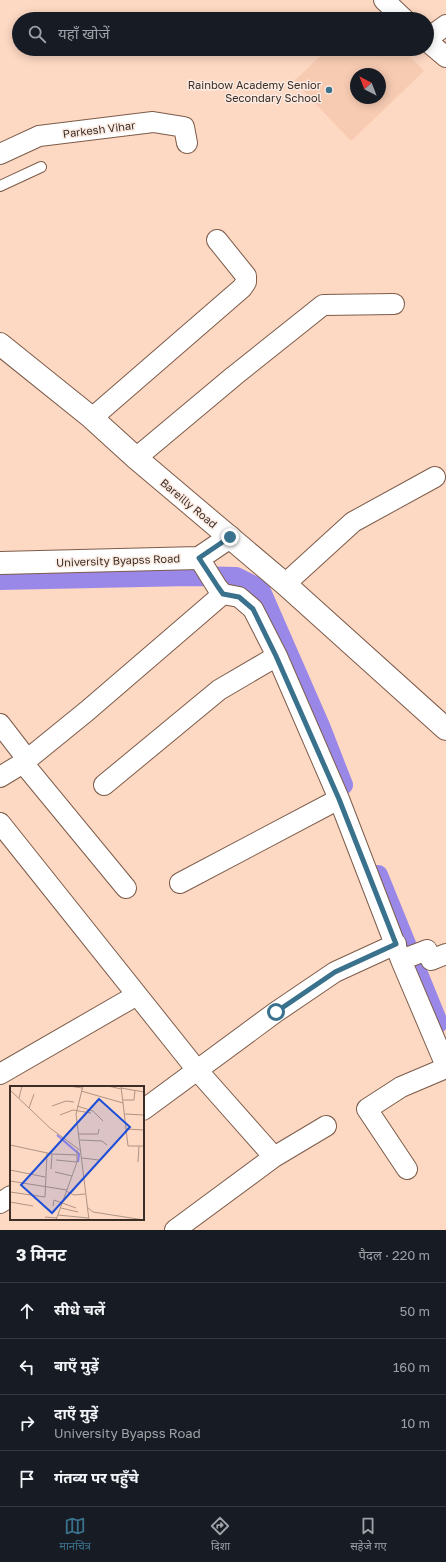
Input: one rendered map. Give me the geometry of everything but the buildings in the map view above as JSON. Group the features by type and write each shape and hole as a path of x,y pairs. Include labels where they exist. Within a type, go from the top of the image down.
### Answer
{"main road":[{"name":"Bareilly Road","path":"0,344 92,418 136,458 285,584 446,730"},
{"path":"212,577 230,537"},
{"name":"University Byapss Road","path":"0,563 212,577"}],"street":[{"path":"384,0 397,12"},
{"path":"434,34 446,24"},
{"path":"434,46 446,57"},
{"name":"Parkesh Vihar","path":"0,154 39,136 153,122 184,127 187,143"},
{"path":"92,418 242,288 246,282 246,276 217,240"},
{"path":"136,458 322,305 394,304"},
{"path":"285,584 353,522 435,477"},
{"path":"0,777 25,761 87,711 212,577 253,609 276,656 339,799 446,1067 401,1087 367,1109 407,1169"},
{"path":"104,785 219,690 276,656"},
{"path":"0,724 25,761 126,888"},
{"path":"180,884 339,799"},
{"path":"0,823 197,1070 274,1157"},
{"path":"144,1109 276,1012 335,972 401,954 427,950 431,960 446,954"},
{"path":"0,1074 137,995"},
{"path":"175,1230 274,1157 326,1126"},
{"path":"0,1203 10,1197"}],"lane":[{"path":"0,186 41,167"}],"shaded area":[{"name":"Rainbow Academy Senior Secondary School","path":"321,56 410,56 424,71 351,141 294,81"}],"waterway":[{"path":"0,580 190,576 236,577 260,589 320,726 343,785"},
{"path":"378,875 438,1023"}],"place":[{"name":"Rainbow Academy Senior Secondary School","path":"329,90"}],"route":[{"path":"230,537 199,558 223,594 239,597 253,609 276,656 339,799 396,944 335,972 276,1012"}]}
